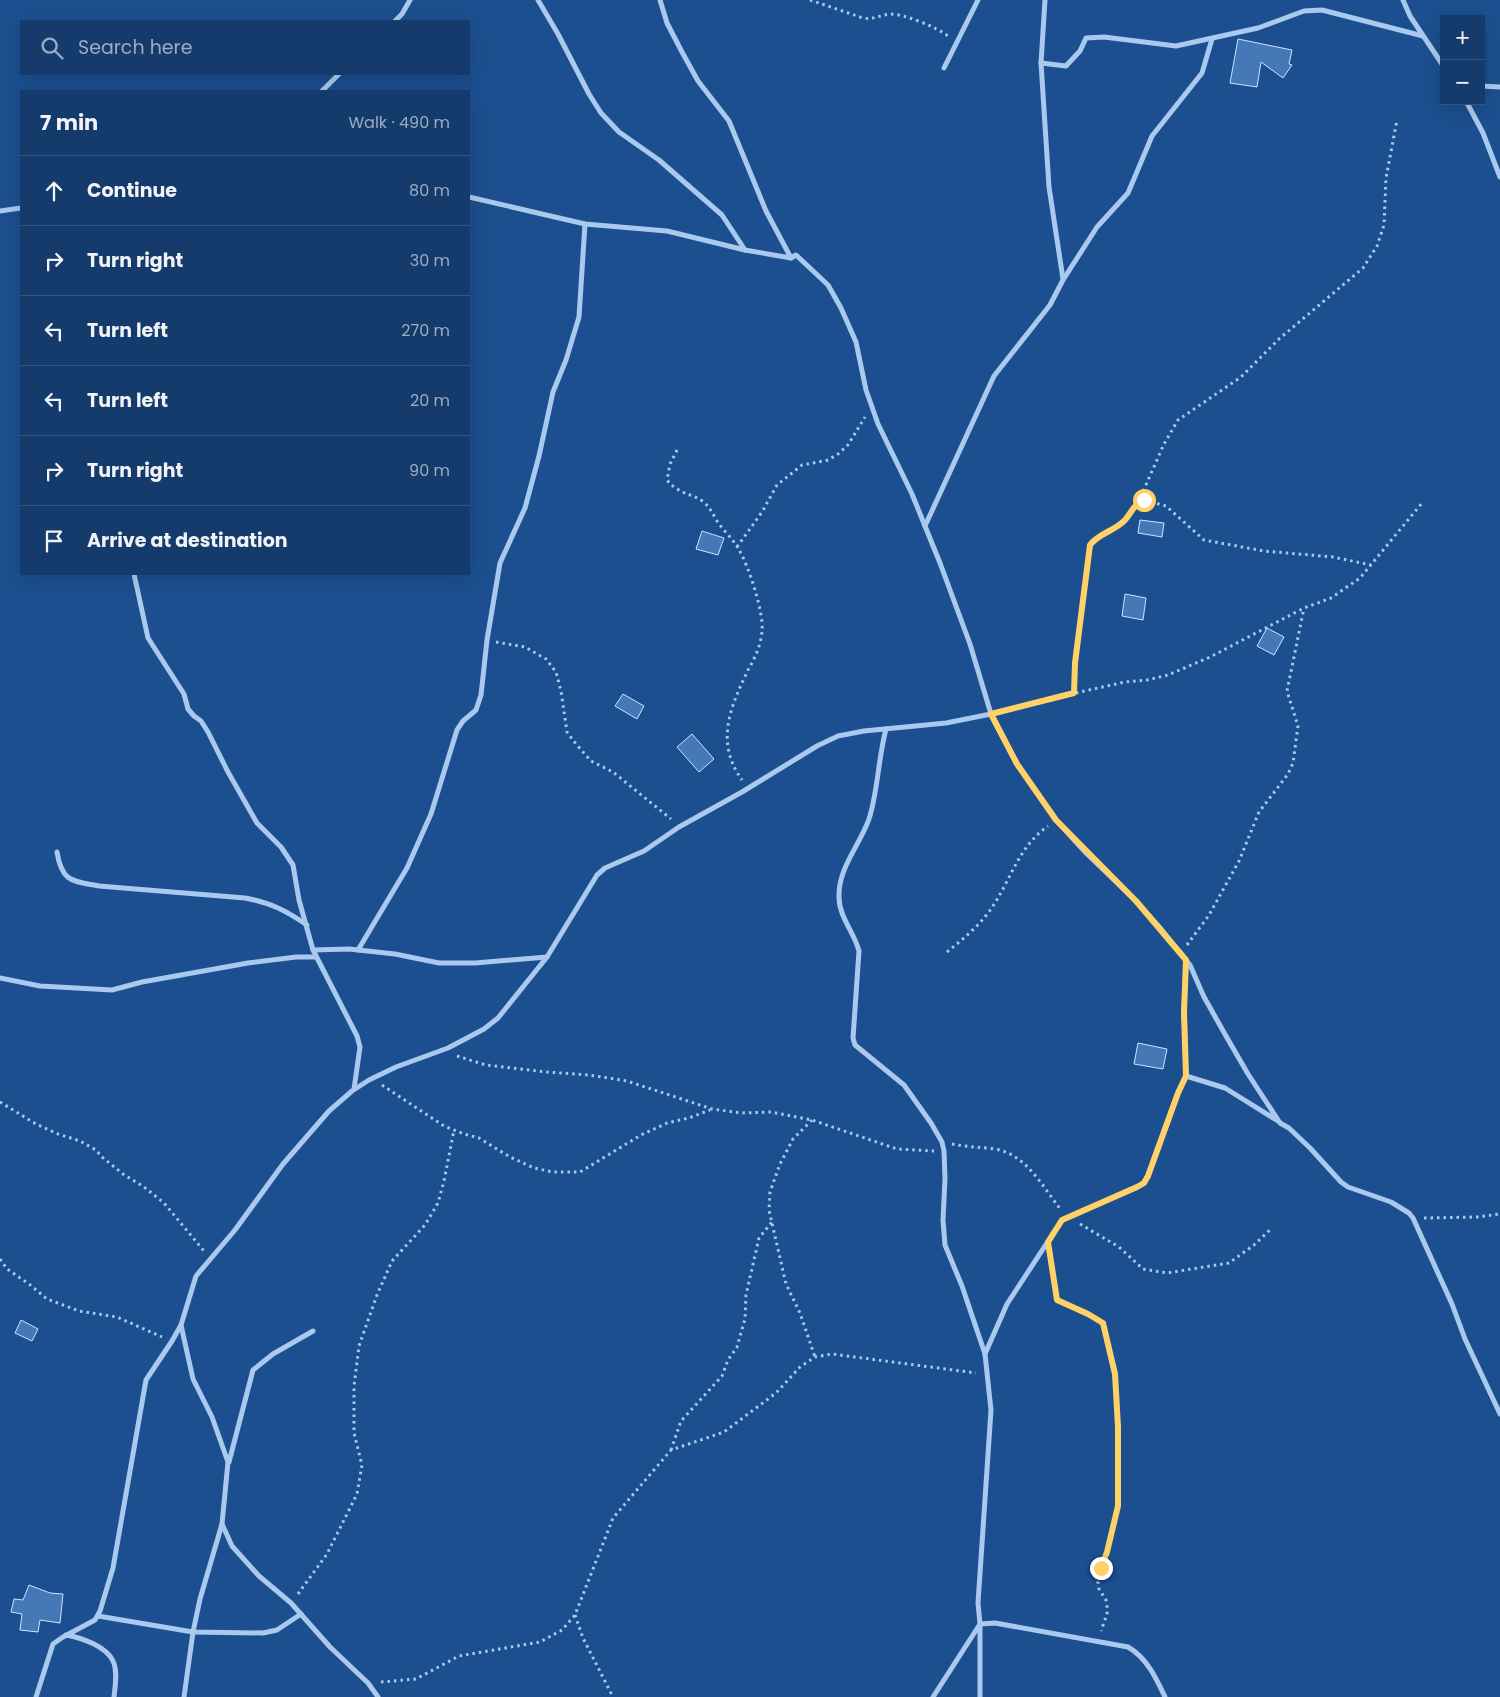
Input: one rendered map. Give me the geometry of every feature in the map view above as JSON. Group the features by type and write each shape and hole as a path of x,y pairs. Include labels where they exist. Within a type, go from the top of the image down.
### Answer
{"street":[{"path":"396,20 410,0"},
{"path":"538,0 558,34 588,94 601,113 619,132 659,160 722,215 745,250"},
{"path":"660,0 667,23 698,81 728,121 766,211 791,258"},
{"path":"944,68 978,0"},
{"path":"1045,0 1040,63 1049,187 1063,280"},
{"path":"1403,0 1410,16 1440,61"},
{"path":"1040,63 1066,66 1080,51 1086,38 1104,36 1176,46 1258,28 1304,10 1322,10 1423,36"},
{"path":"925,526 994,376 1050,305 1063,280 1097,227 1128,192 1152,136 1202,73 1212,39"},
{"path":"323,90 338,75"},
{"path":"1485,86 1500,87"},
{"path":"1468,105 1483,133 1500,177"},
{"path":"470,197 585,224 667,231 745,250 791,258 796,255 828,285 841,308 856,342 878,424 925,526 970,644 991,714 1017,764 1056,820 1136,901 1190,965 1204,997 1239,1059 1280,1123"},
{"path":"0,211 20,208"},
{"path":"358,950 407,868 431,814 456,730 476,710 481,695 487,640 500,563 525,508 553,392 566,360 579,317 585,224"},
{"path":"134,575 148,638 184,694 188,709 208,732 257,823 281,847 293,865 299,900 313,950 357,1036 360,1047 354,1089"},
{"path":"36,1697 53,1644 90,1623 98,1616 105,1600 114,1568 146,1380 181,1325 196,1276 289,1157 329,1110 354,1089 370,1079 396,1066 442,1050 484,1029 498,1018 547,957 597,875 605,868 644,851 679,826 748,789 818,746 838,736 946,723 991,714"},
{"path":"886,729 880,751 875,799 868,820 843,874 838,897 842,912 859,951 853,1038 855,1045 904,1085 932,1123 942,1142 945,1179 943,1220 946,1245 985,1354 992,1410 978,1603 980,1624 980,1697"},
{"path":"57,852 61,870 76,883 245,898 266,902 288,912 307,925"},
{"path":"313,950 358,950 395,954 439,963 475,963 547,957"},
{"path":"0,978 40,986 112,990 142,982 248,963 296,957 316,957"},
{"path":"985,1354 1007,1304 1062,1220 1144,1183 1186,1076 1184,1012 1186,960"},
{"path":"1186,1076 1225,1088 1289,1128 1348,1187 1391,1202 1409,1212 1500,1414"},
{"path":"181,1325 193,1378 212,1417 228,1462"},
{"path":"184,1697 200,1599 222,1524 228,1462 253,1370 273,1354 313,1331"},
{"path":"222,1524 232,1546 259,1576 291,1603 330,1647 368,1683 378,1697"},
{"path":"98,1616 194,1632 263,1633 277,1630 301,1614"},
{"path":"980,1624 996,1623 1128,1647 1137,1652 1152,1669 1165,1697"},
{"path":"933,1697 980,1624"},
{"path":"66,1635 78,1637 95,1645 106,1652 113,1661 115,1668 114,1697"}],"path":[{"path":"810,0 863,18 871,19 888,14 896,15 935,27 957,41"},
{"path":"1074,693 1075,663 1090,545 1094,540 1124,521 1138,503 1164,444 1178,420 1241,377 1279,339 1363,268 1377,246 1384,225 1386,178 1389,154 1397,120"},
{"path":"738,546 762,512 777,485 783,479 802,465 828,460 848,445 859,430 870,399"},
{"path":"677,450 670,464 667,480 677,491 704,502 738,546 746,561 761,620 762,630 755,658 728,718 726,736 728,753 735,770 748,789"},
{"path":"1138,503 1144,500 1166,506 1204,540 1264,551 1333,556 1371,565"},
{"path":"991,714 1074,693 1168,675 1210,657 1304,608 1331,598 1360,578 1422,503"},
{"path":"1181,954 1209,915 1239,861 1259,812 1288,774 1293,763 1298,726 1287,691 1304,608"},
{"path":"487,640 525,647 546,658 556,672 562,691 567,732 576,744 591,761 613,772 679,826"},
{"path":"946,952 983,919 999,896 1024,848 1041,831 1056,820"},
{"path":"442,1050 486,1065 589,1075 627,1081 712,1109 741,1113 771,1112 812,1120 897,1148 944,1151"},
{"path":"370,1079 389,1088 444,1126 479,1138 510,1157 534,1168 553,1172 580,1172 641,1135 667,1123 689,1118 712,1109"},
{"path":"0,1102 36,1124 80,1141 96,1150 123,1174 144,1187 164,1203 211,1259"},
{"path":"812,1120 793,1139 780,1164 770,1192 769,1210 786,1284 800,1313 815,1357"},
{"path":"291,1603 327,1554 358,1494 362,1465 354,1433 354,1386 359,1346 377,1295 392,1261 425,1225 438,1203 448,1166 454,1130"},
{"path":"942,1142 968,1147 995,1149 1019,1158 1030,1169 1067,1218 1119,1247 1144,1269 1167,1273 1230,1263 1254,1245 1272,1228"},
{"path":"1413,1218 1477,1217 1500,1214"},
{"path":"368,1683 416,1679 459,1656 540,1642 562,1630 575,1615 613,1518 671,1450 681,1421 722,1376 728,1360 737,1347 745,1319 746,1295 760,1238 772,1222"},
{"path":"1048,1242 1057,1300 1103,1323 1115,1374 1118,1427 1118,1506 1098,1582 1099,1589 1106,1600 1107,1614 1097,1641"},
{"path":"0,1259 7,1269 47,1299 79,1311 117,1317 172,1341"},
{"path":"671,1450 724,1432 776,1393 800,1367 815,1357 832,1354 988,1374"},
{"path":"575,1615 583,1638 613,1697"}],"building":[{"path":"1238,39 1292,50 1289,64 1292,65 1283,78 1261,62 1257,87 1230,83"},
{"path":"1140,520 1164,523 1162,537 1138,533"},
{"path":"702,531 724,538 718,555 696,549"},
{"path":"1125,594 1146,598 1143,620 1122,616"},
{"path":"1267,628 1284,637 1274,655 1257,646"},
{"path":"623,694 644,706 637,719 615,706"},
{"path":"692,734 714,759 699,772 677,747"},
{"path":"1138,1043 1167,1049 1163,1069 1134,1064"},
{"path":"21,1320 38,1329 32,1341 15,1333"},
{"path":"29,1585 50,1593 63,1594 60,1623 40,1620 38,1632 20,1630 22,1614 11,1612 14,1599 23,1600"}],"route":[{"path":"1101,1568 1107,1552 1118,1506 1118,1427 1115,1374 1103,1323 1057,1300 1048,1242 1062,1220 1137,1187 1144,1183 1148,1176 1186,1076 1184,982 1186,960 1136,901 1086,853 1056,820 1017,764 991,714 1074,693 1075,663 1090,545 1094,540 1124,521 1138,503 1144,500"}]}
